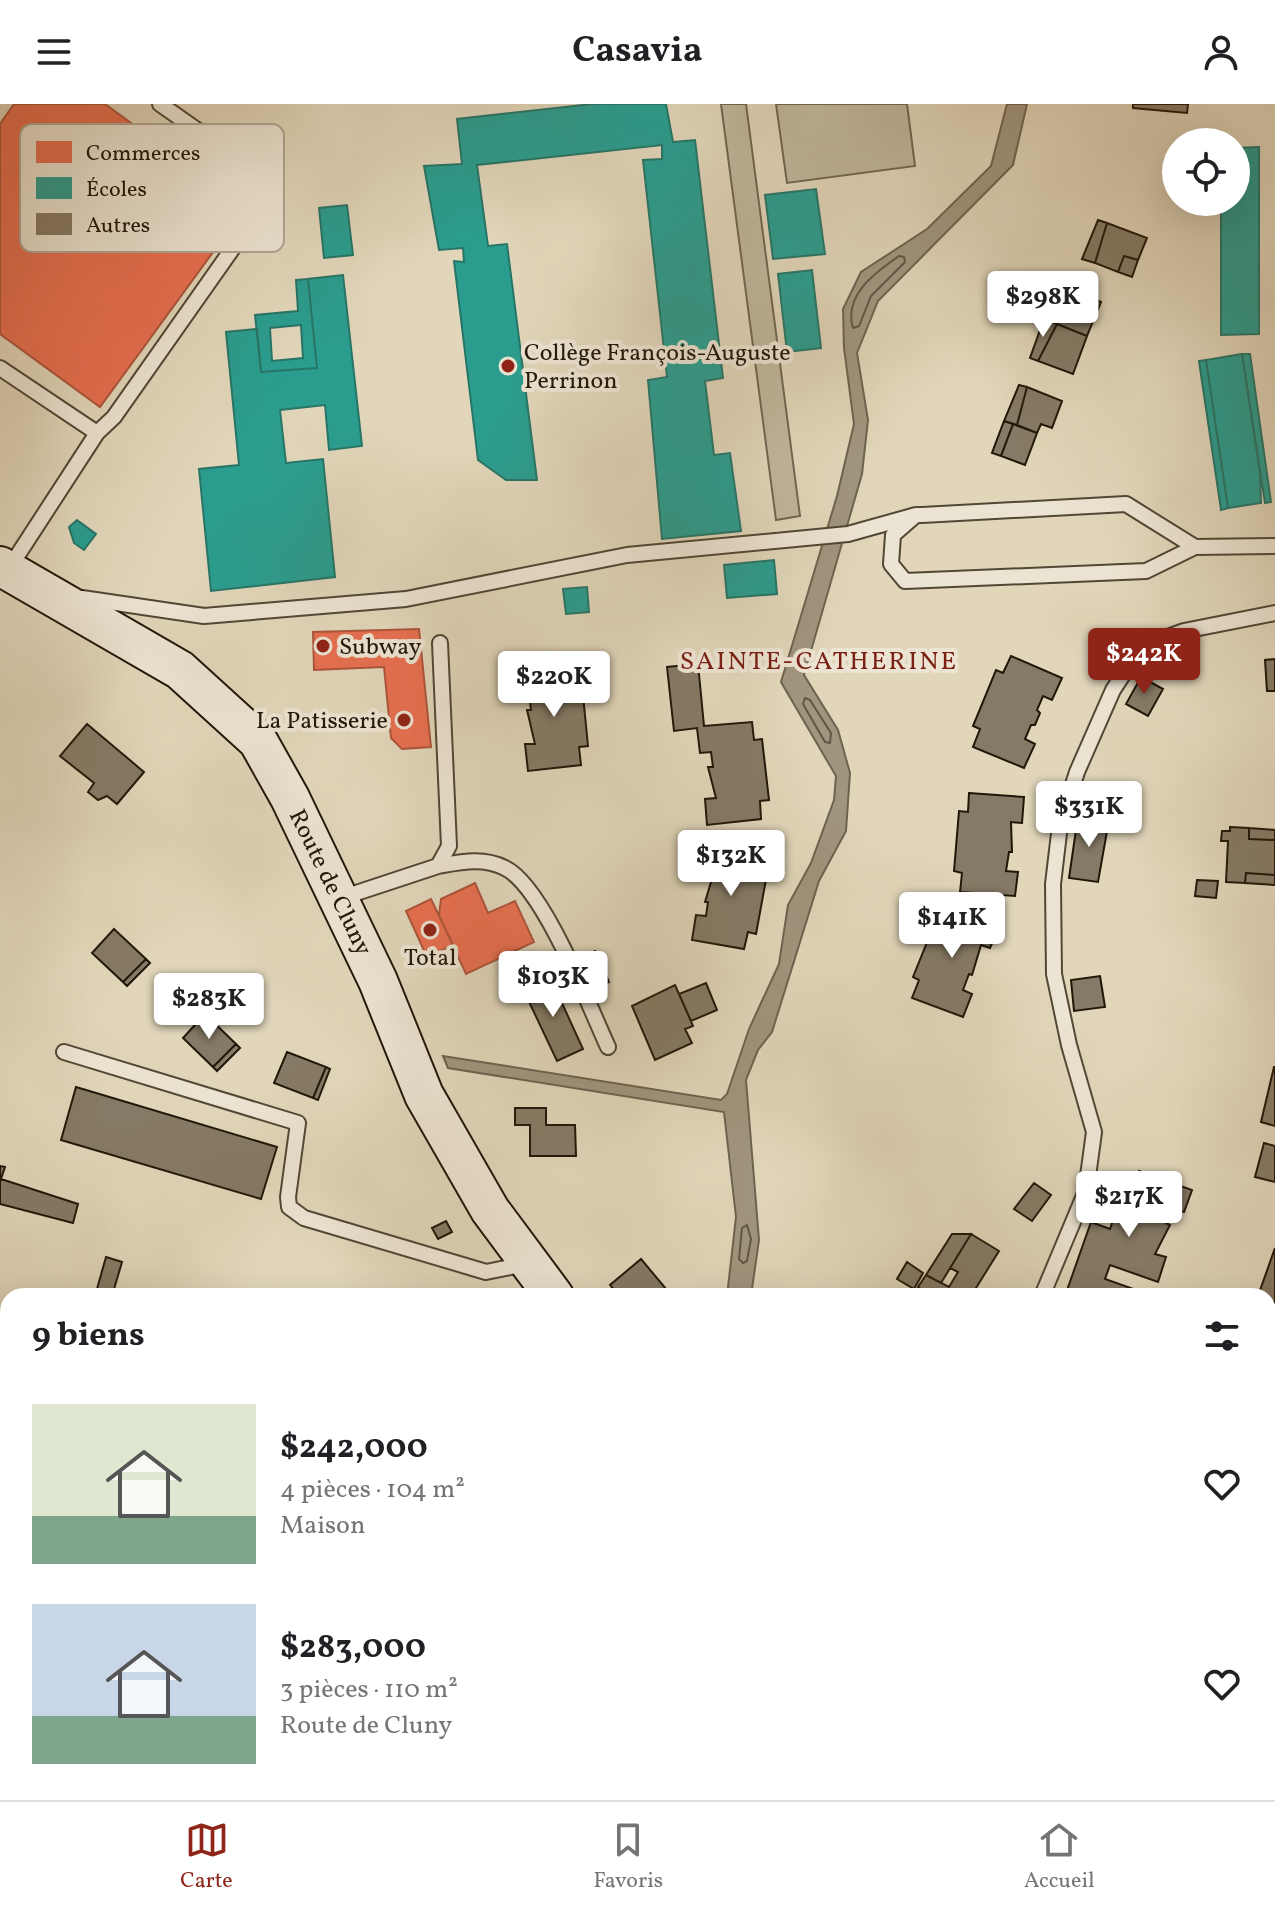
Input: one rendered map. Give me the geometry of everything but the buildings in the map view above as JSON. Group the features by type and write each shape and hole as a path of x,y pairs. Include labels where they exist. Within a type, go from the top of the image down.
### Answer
{"main road":[{"name":"Route de Cluny","path":"4,568 180,670 258,741 290,798 378,981 424,1095 490,1210 548,1288"}],"lane":[{"path":"160,104 188,124"},
{"path":"4,568 97,433 114,417 230,252"},
{"path":"0,368 97,433"},
{"path":"50,594 204,616 406,599 627,555 848,534 916,515 1126,504 1195,547"},
{"path":"916,515 893,535 891,564 905,581 1146,571 1195,547 1275,546"},
{"path":"1045,1288 1086,1191 1094,1132 1069,1045 1054,974 1053,884 1060,825 1077,772 1113,690 1141,647 1184,631 1275,613"},
{"path":"438,866 449,846 440,643"},
{"path":"339,899 438,866 479,860 506,868 535,896 608,1047"},
{"path":"64,1052 298,1123 288,1197 289,1207 304,1218 486,1272 530,1263"}],"shaded area":[{"path":"721,104 746,104 800,516 776,520"},
{"path":"776,104 907,104 915,166 787,183"}],"water":[{"path":"1007,104 1027,104 1013,165 878,301 857,353 868,420 862,474 804,675 838,730 850,773 846,831 819,881 772,1032 758,1050 746,1080 759,1240 752,1288 728,1288 736,1217 724,1112 448,1068 443,1056 721,1100 727,1094 749,1029 779,964 788,905 811,863 834,800 836,776 781,682 837,496 854,424 844,348 843,309 861,272 927,229 991,166"}],"place":[{"name":"Collège François-Auguste Perrinon","path":"508,366"},
{"name":"Subway","path":"323,646"},
{"name":"La Patisserie","path":"404,720"},
{"name":"Total","path":"430,930"}],"district":[{"name":"SAINTE-CATHERINE","path":"819,660"}]}
